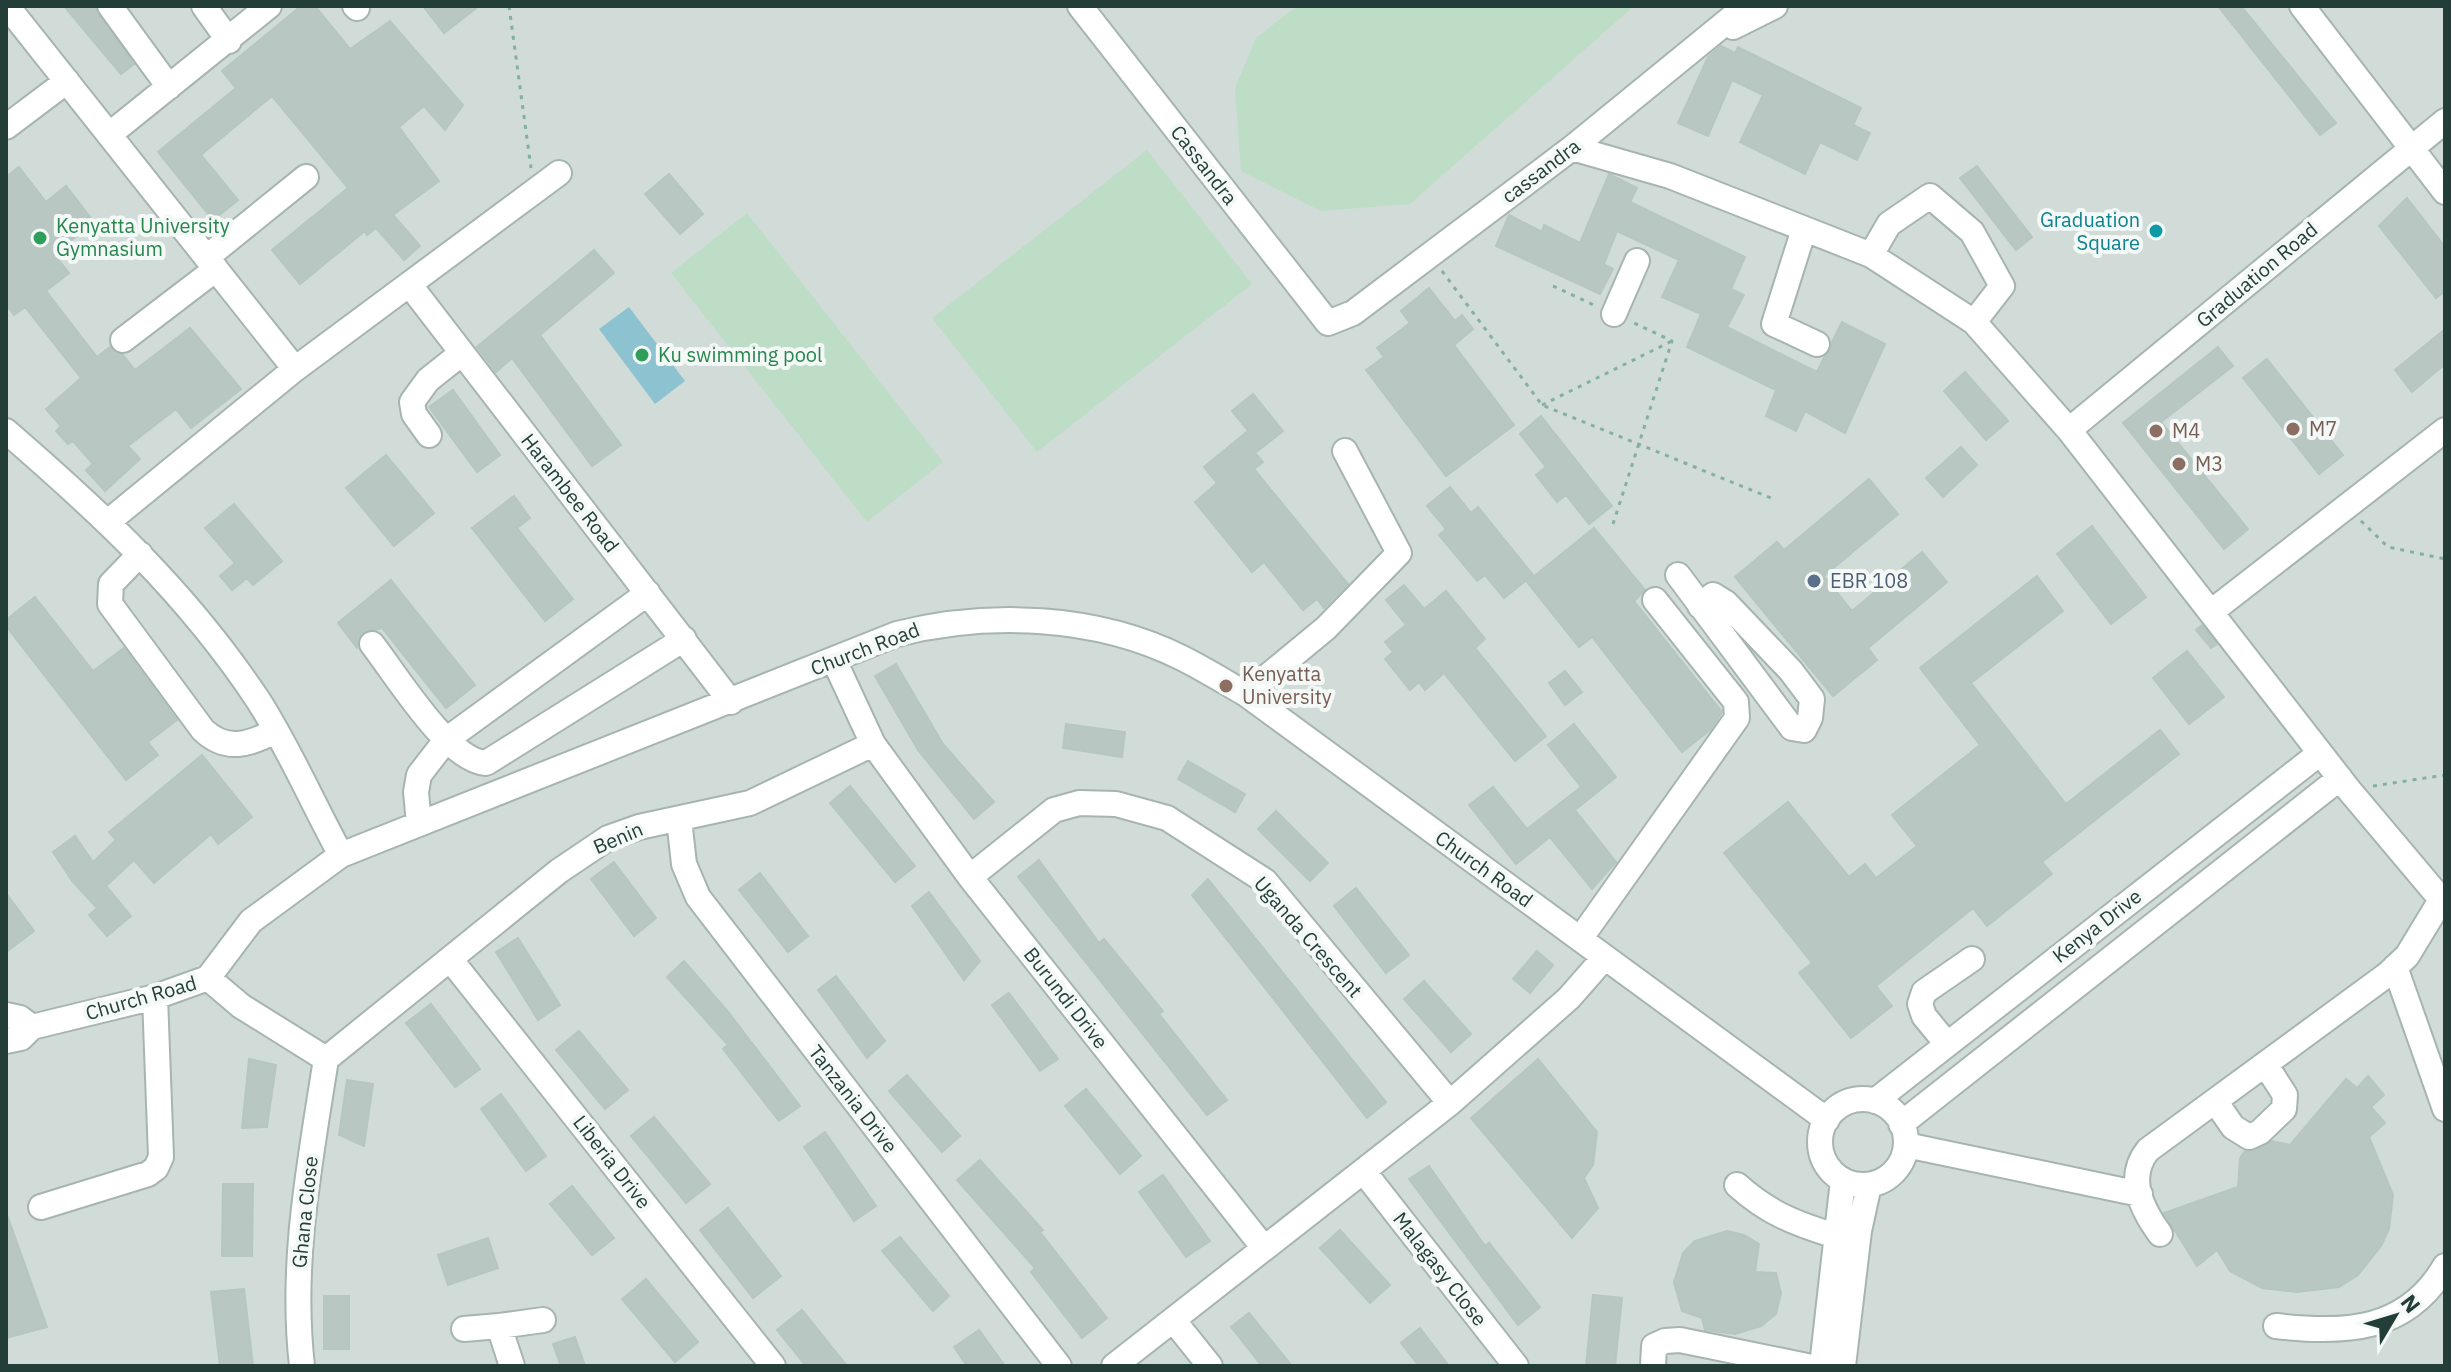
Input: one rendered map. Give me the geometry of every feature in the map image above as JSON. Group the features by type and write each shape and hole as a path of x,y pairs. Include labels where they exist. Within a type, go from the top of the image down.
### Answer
{"lane":[{"path":"7,6 295,369"},
{"path":"110,6 169,87"},
{"path":"204,6 229,41"},
{"path":"110,134 269,6"},
{"name":"Cassandra","path":"1080,6 1328,323"},
{"name":"cassandra","path":"1328,323 1353,313 1572,148 1746,6"},
{"path":"1713,36 1775,6"},
{"path":"2302,6 2445,192"},
{"path":"6,127 67,81"},
{"name":"Graduation Road","path":"2069,430 2445,121"},
{"path":"1572,148 1649,169 1871,255 1974,322 2069,430 2320,753 2443,902 2407,956 2395,967 2148,1150 2138,1162 2135,1178 2147,1217 2160,1234"},
{"path":"109,521 295,369 559,173"},
{"path":"123,340 306,177"},
{"path":"1871,255 1889,224 1930,196 1972,232 2002,286 1974,322"},
{"path":"1804,229 1774,324 1817,344"},
{"path":"1614,314 1637,261"},
{"name":"Harambee Road","path":"409,284 731,702"},
{"path":"429,435 414,414 412,402 428,380 462,353"},
{"path":"2211,612 2445,430"},
{"path":"6,431 109,521 192,608 232,661 275,731 341,855"},
{"path":"1246,694 1326,628 1399,553 1345,451"},
{"path":"140,554 111,584 110,604 203,730 225,745 245,744 275,731"},
{"path":"1678,575 1700,606 1792,728 1804,730 1810,718 1812,699 1791,671 1726,603 1713,595 1700,606"},
{"path":"419,824 416,792 419,775 446,740 648,593"},
{"path":"1580,939 1737,718 1736,702 1655,600"},
{"name":"Church Road","path":"6,1041 21,1038 32,1027 155,997 208,978 251,921 341,855 897,634 969,621 1040,620 1108,632 1180,656 1246,694 1827,1120"},
{"path":"1699,655 1724,637"},
{"path":"372,644 446,740 478,763 490,762 684,639"},
{"path":"834,660 873,744"},
{"name":"Benin","path":"326,1059 580,855 608,838 639,827 773,794 873,744"},
{"name":"Burundi Drive","path":"873,744 970,877 1264,1248"},
{"name":"Kenya Drive","path":"1875,1101 2320,753"},
{"name":"Kenya Drive","path":"1904,1134 2345,784"},
{"name":"Uganda Crescent","path":"970,877 1054,810 1079,803 1116,804 1167,818 1265,881 1450,1103"},
{"name":"Tanzania Drive","path":"679,819 684,864 698,897 1059,1366"},
{"path":"1114,1366 1450,1103 1569,998 1604,958"},
{"name":"Liberia Drive","path":"450,959 773,1366"},
{"path":"1947,1044 1924,1016 1920,1004 1924,992 1972,959"},
{"path":"2395,967 2445,1109"},
{"path":"208,978 241,1006 326,1059"},
{"path":"41,1207 148,1174 156,1168 161,1157 155,997"},
{"path":"6,1015 20,1018 32,1027"},
{"name":"Ghana Close","path":"302,1366 297,1324 300,1224 326,1059"},
{"path":"2215,1101 2233,1127 2249,1137 2260,1132 2284,1109 2285,1095 2265,1064"},
{"path":"1875,1101 1888,1107 1904,1134 1895,1172 1869,1185 1843,1180 1824,1159 1821,1146 1827,1120 1848,1102 1875,1101"},
{"path":"1904,1134 2140,1194"},
{"name":"Malagasy Close","path":"1364,1172 1516,1366"},
{"path":"1822,1366 1843,1180"},
{"path":"1737,1185 1763,1208 1785,1220 1836,1236"},
{"path":"1843,1366 1859,1231 1869,1185"},
{"path":"2276,1326 2323,1331 2371,1327 2399,1312 2432,1288 2445,1266"},
{"path":"464,1329 543,1320"},
{"path":"1174,1321 1210,1366"},
{"path":"499,1326 512,1366"},
{"path":"1653,1366 1654,1346 1680,1340 1807,1366"}],"path":[{"path":"509,6 534,192"},
{"path":"1430,255 1542,405 1771,498"},
{"path":"1553,286 1672,341"},
{"path":"1542,405 1672,341"},
{"path":"1613,524 1672,341"},
{"path":"2346,507 2388,547 2445,559"},
{"path":"2345,784 2445,775"}],"shaded area":[{"name":"Kenyatta University","path":"6,6 2445,6 2445,1366 6,1366"}],"green space":[{"path":"1297,6 1634,6 1410,204 1321,211 1241,171 1235,88 1256,38"},
{"path":"1147,150 1252,284 1037,452 932,318"},
{"path":"747,213 943,462 867,522 671,273"}],"water":[{"name":"Ku swimming pool","path":"629,307 685,381 655,404 599,329"}],"building":[{"path":"64,6 95,6 134,64 121,74"},
{"path":"301,6 315,6 350,49 390,21 463,105 445,130 424,106 399,127 439,181 393,215 420,246 404,260 376,228 367,235 365,231 300,284 272,250 348,188 272,96 201,155 238,200 213,220 158,152 236,88 222,71"},
{"path":"423,6 479,6 444,33"},
{"path":"2218,6 2241,6 2336,123 2320,135"},
{"path":"1721,46 1735,53 1738,47 1861,108 1853,125 1870,133 1857,160 1820,142 1805,174 1740,142 1763,95 1732,80 1708,136 1678,123 1708,57"},
{"path":"1977,166 2032,237 2016,250 1960,178"},
{"path":"19,167 46,202 66,186 94,222 54,254 69,273 46,291 97,357 110,347 123,355 135,370 190,328 241,389 191,428 176,409 128,446 140,459 105,491 86,470 93,464 73,441 68,444 56,431 61,426 46,409 81,378 25,307 14,315 6,304 6,177"},
{"path":"669,174 703,214 680,234 645,194"},
{"path":"1609,174 1637,188 1630,202 1745,257 1731,289 1744,295 1727,327 1817,372 1842,322 1885,344 1845,433 1805,411 1796,431 1766,416 1776,390 1687,347 1701,314 1662,297 1679,260 1617,231 1604,264 1613,269 1600,294 1496,246 1509,215 1542,232 1544,225 1580,243"},
{"path":"2407,198 2445,247 2445,291 2436,298 2379,226"},
{"path":"594,250 614,273 540,335 621,445 592,466 512,358 496,372 477,347"},
{"path":"1429,288 1455,321 1462,315 1473,329 1454,345 1514,425 1446,476 1366,370 1384,357 1377,348 1410,323 1401,311"},
{"path":"2445,329 2445,364 2412,392 2395,370"},
{"path":"2218,347 2233,366 2161,422 2248,529 2224,549 2123,423"},
{"path":"2267,359 2343,455 2319,474 2243,378"},
{"path":"1965,372 2008,421 1986,440 1944,391"},
{"path":"453,390 500,455 477,472 429,407"},
{"path":"1253,394 1283,431 1255,453 1263,462 1254,469 1348,584 1324,608 1317,599 1303,610 1264,562 1252,572 1195,502 1217,483 1204,467 1248,431 1232,411"},
{"path":"1541,416 1612,506 1589,524 1566,495 1557,502 1536,475 1546,467 1520,434"},
{"path":"1961,447 1977,465 1943,497 1926,478"},
{"path":"386,455 434,513 394,546 346,488"},
{"path":"1869,479 1898,514 1824,576 1852,611 1922,552 1947,582 1868,648 1877,660 1833,696 1735,577 1777,542 1784,550"},
{"path":"1450,487 1471,513 1478,507 1533,575 1504,598 1485,575 1477,581 1439,535 1446,529 1427,506"},
{"path":"514,496 530,518 517,528 573,599 545,621 472,528"},
{"path":"234,504 282,561 253,585 247,578 232,590 220,576 235,563 205,528"},
{"path":"2092,526 2146,597 2111,624 2057,554"},
{"path":"1594,528 1645,590 1634,601 1722,712 1710,730 1682,752 1592,637 1579,647 1527,582"},
{"path":"2037,576 2063,611 1971,683 2066,804 2160,730 2179,754 2042,862 2052,874 1987,926 1973,908 1876,986 1892,1006 1851,1038 1799,973 1812,963 1724,853 1788,802 1849,877 1865,864 1876,878 1917,846 1892,815 1980,745 1920,668"},
{"path":"391,580 475,685 446,708 382,628 362,633 357,648 338,623"},
{"path":"1404,585 1424,609 1446,591 1485,639 1475,648 1546,736 1515,761 1444,673 1425,690 1419,682 1410,690 1385,659 1393,652 1385,642 1406,625 1386,600"},
{"path":"35,597 93,671 124,648 177,720 148,742 158,755 126,780 6,626 6,620"},
{"path":"2202,625 2217,644 2211,648 2196,630"},
{"path":"2187,651 2224,697 2189,724 2153,678"},
{"path":"896,664 943,744 994,802 974,819 918,750 875,676"},
{"path":"1565,671 1582,692 1565,705 1549,683"},
{"path":"1066,724 1125,732 1122,757 1063,748"},
{"path":"1574,724 1616,777 1575,810 1616,862 1592,889 1550,837 1516,864 1469,805 1493,787 1527,829 1581,787 1548,745"},
{"path":"202,755 252,817 218,844 211,834 154,883 134,860 106,886 131,916 107,936 89,915 97,908 72,881 53,852 75,836 93,862 116,840 109,832"},
{"path":"1188,761 1245,794 1235,812 1178,779"},
{"path":"850,786 915,866 895,882 830,803"},
{"path":"1276,811 1328,863 1310,881 1258,829"},
{"path":"1039,860 1099,943 1104,939 1163,1011 1159,1014 1227,1100 1207,1115 1018,877"},
{"path":"614,862 656,918 634,936 591,879"},
{"path":"760,873 808,936 788,952 739,890"},
{"path":"1208,879 1386,1102 1367,1118 1192,895"},
{"path":"1356,888 1409,955 1386,973 1334,906"},
{"path":"929,892 980,961 964,980 912,906"},
{"path":"6,893 34,931 6,952"},
{"path":"518,938 560,1005 538,1020 496,952"},
{"path":"1537,951 1553,965 1530,993 1513,979"},
{"path":"684,961 729,1013 800,1106 779,1121 723,1049 728,1045 667,977"},
{"path":"836,976 885,1041 867,1058 818,990"},
{"path":"1424,981 1471,1034 1451,1052 1404,999"},
{"path":"1009,993 1058,1059 1040,1071 992,1005"},
{"path":"431,1004 480,1069 455,1087 406,1023"},
{"path":"579,1031 628,1090 605,1109 556,1050"},
{"path":"249,1059 276,1065 267,1127 242,1128"},
{"path":"1538,1059 1597,1132 1593,1165 1584,1178 1598,1208 1572,1238 1471,1118"},
{"path":"907,1075 960,1136 942,1152 889,1091"},
{"path":"2368,1076 2384,1095 2371,1107 2385,1123 2369,1137 2393,1195 2389,1229 2381,1246 2358,1275 2339,1287 2297,1292 2262,1288 2230,1271 2217,1250 2197,1266 2164,1213 2238,1187 2240,1158 2245,1151 2255,1151 2272,1141 2290,1145 2346,1079 2357,1088"},
{"path":"347,1080 373,1084 364,1146 339,1135"},
{"path":"1086,1089 1141,1156 1120,1174 1065,1106"},
{"path":"501,1094 546,1156 526,1171 481,1109"},
{"path":"654,1117 710,1184 686,1203 631,1136"},
{"path":"825,1132 876,1206 854,1221 804,1147"},
{"path":"980,1160 1043,1230 1040,1232 1107,1318 1082,1338 1031,1272 1035,1268 957,1180"},
{"path":"1429,1166 1485,1246 1489,1243 1540,1307 1518,1325 1409,1179"},
{"path":"1163,1175 1210,1241 1186,1257 1139,1192"},
{"path":"223,1184 253,1184 252,1256 222,1256"},
{"path":"572,1186 614,1238 592,1255 550,1204"},
{"path":"728,1208 781,1276 753,1298 700,1230"},
{"path":"6,1212 47,1327 6,1338"},
{"path":"1340,1230 1390,1285 1370,1303 1320,1248"},
{"path":"1727,1231 1744,1235 1759,1244 1755,1272 1776,1273 1781,1293 1776,1314 1761,1326 1735,1334 1705,1330 1702,1318 1682,1311 1674,1282 1683,1253 1695,1241"},
{"path":"900,1237 949,1296 933,1311 882,1251"},
{"path":"488,1238 498,1268 448,1285 438,1255"},
{"path":"646,1279 698,1342 675,1362 622,1299"},
{"path":"244,1289 253,1366 220,1366 211,1292"},
{"path":"1593,1295 1622,1298 1615,1366 1586,1366"},
{"path":"324,1296 349,1296 349,1349 324,1349"},
{"path":"802,1310 847,1366 806,1366 777,1330"},
{"path":"1249,1313 1292,1366 1262,1366 1231,1327"},
{"path":"1420,1328 1449,1366 1419,1366 1401,1343"},
{"path":"979,1330 1005,1366 967,1366 954,1347"},
{"path":"575,1337 585,1366 561,1366 553,1344"}],"place":[{"name":"Graduation Square","path":"2156,231"},
{"name":"Kenyatta University Gymnasium","path":"40,238"},
{"name":"Ku swimming pool","path":"642,355"},
{"name":"M7","path":"2293,429"},
{"name":"M4","path":"2156,431"},
{"name":"M3","path":"2179,464"},
{"name":"EBR 108","path":"1814,581"},
{"name":"Kenyatta University","path":"1226,686"}]}
